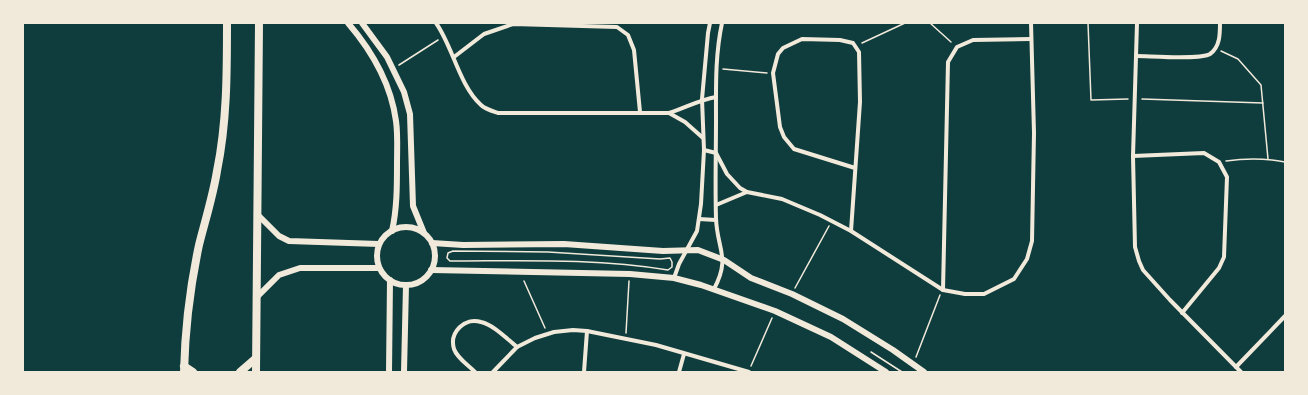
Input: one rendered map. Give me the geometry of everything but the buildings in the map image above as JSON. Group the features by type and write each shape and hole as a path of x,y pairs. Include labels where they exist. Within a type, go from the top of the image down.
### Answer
{"main road":[{"path":"193,372 184,369 194,274 222,144 226,91 227,23"},
{"path":"256,372 255,299 259,23"},
{"path":"240,372 255,359"}],"street":[{"path":"348,23 377,64 386,82 392,101 396,121 397,170 396,212 392,230"},
{"path":"362,23 394,69 404,92 410,114 412,196 415,214 424,233 432,243 435,257 431,270 421,281 406,285 390,280 379,268 377,258 379,244 386,234 392,230 405,227 418,229 424,233"},
{"path":"436,23 444,35 474,97 482,106 498,113 669,113 702,99 716,97"},
{"path":"674,278 679,264 697,231 699,218 704,150 702,99 710,23"},
{"path":"714,289 722,271 724,260 716,220 715,68 722,23"},
{"path":"704,150 716,153 727,174 740,188 747,192 782,199 832,221 851,231 943,290 965,294 984,294 1004,286 1014,279 1027,259 1032,241 1034,133 1030,39 1031,23"},
{"path":"1137,23 1133,156 1135,247 1139,261 1143,270 1182,313 1241,372"},
{"path":"1136,56 1209,55 1219,42 1220,23"},
{"path":"454,57 484,34 513,24 617,28 628,35 634,50 640,112"},
{"path":"851,231 860,102 860,58 856,46 840,40 802,39 783,48 778,54 773,74 780,127 784,137 794,149 855,168"},
{"path":"943,290 947,71 952,54 957,47 973,40 1030,39"},
{"path":"669,113 685,122 703,138"},
{"path":"1133,156 1204,153 1219,162 1227,177 1224,257 1219,268 1182,313"},
{"path":"716,205 747,192"},
{"path":"256,214 279,236 289,241 379,244"},
{"path":"699,218 716,220"},
{"path":"432,243 463,245 564,244 663,252 698,250 724,260 751,278 792,294 843,319 924,372"},
{"path":"255,299 279,275 300,268 379,268"},
{"path":"431,270 630,274 674,278 714,289 775,311 831,337 886,372"},
{"path":"389,372 390,280"},
{"path":"404,372 406,285"},
{"path":"1236,367 1285,316"},
{"path":"475,372 457,355 454,349 454,335 463,324 477,320 484,322 517,347"},
{"path":"584,372 587,330"},
{"path":"493,372 517,347 535,338 554,332 587,330 749,372"},
{"path":"679,372 684,354"}],"path":[{"path":"856,46 905,23"},
{"path":"930,23 957,47"},
{"path":"1088,23 1091,100 1134,99 1263,103"},
{"path":"394,69 444,35"},
{"path":"1215,49 1238,59 1250,71 1261,86 1268,159"},
{"path":"715,68 773,74"},
{"path":"1219,162 1244,158 1268,159 1285,162"},
{"path":"792,294 832,221"},
{"path":"458,252 548,252 660,259 670,258 672,267 668,270 661,269 596,261 548,259 450,261 447,258 448,253 458,252"},
{"path":"520,271 547,334"},
{"path":"626,339 630,274"},
{"path":"913,364 943,290"},
{"path":"749,372 775,311"}]}
